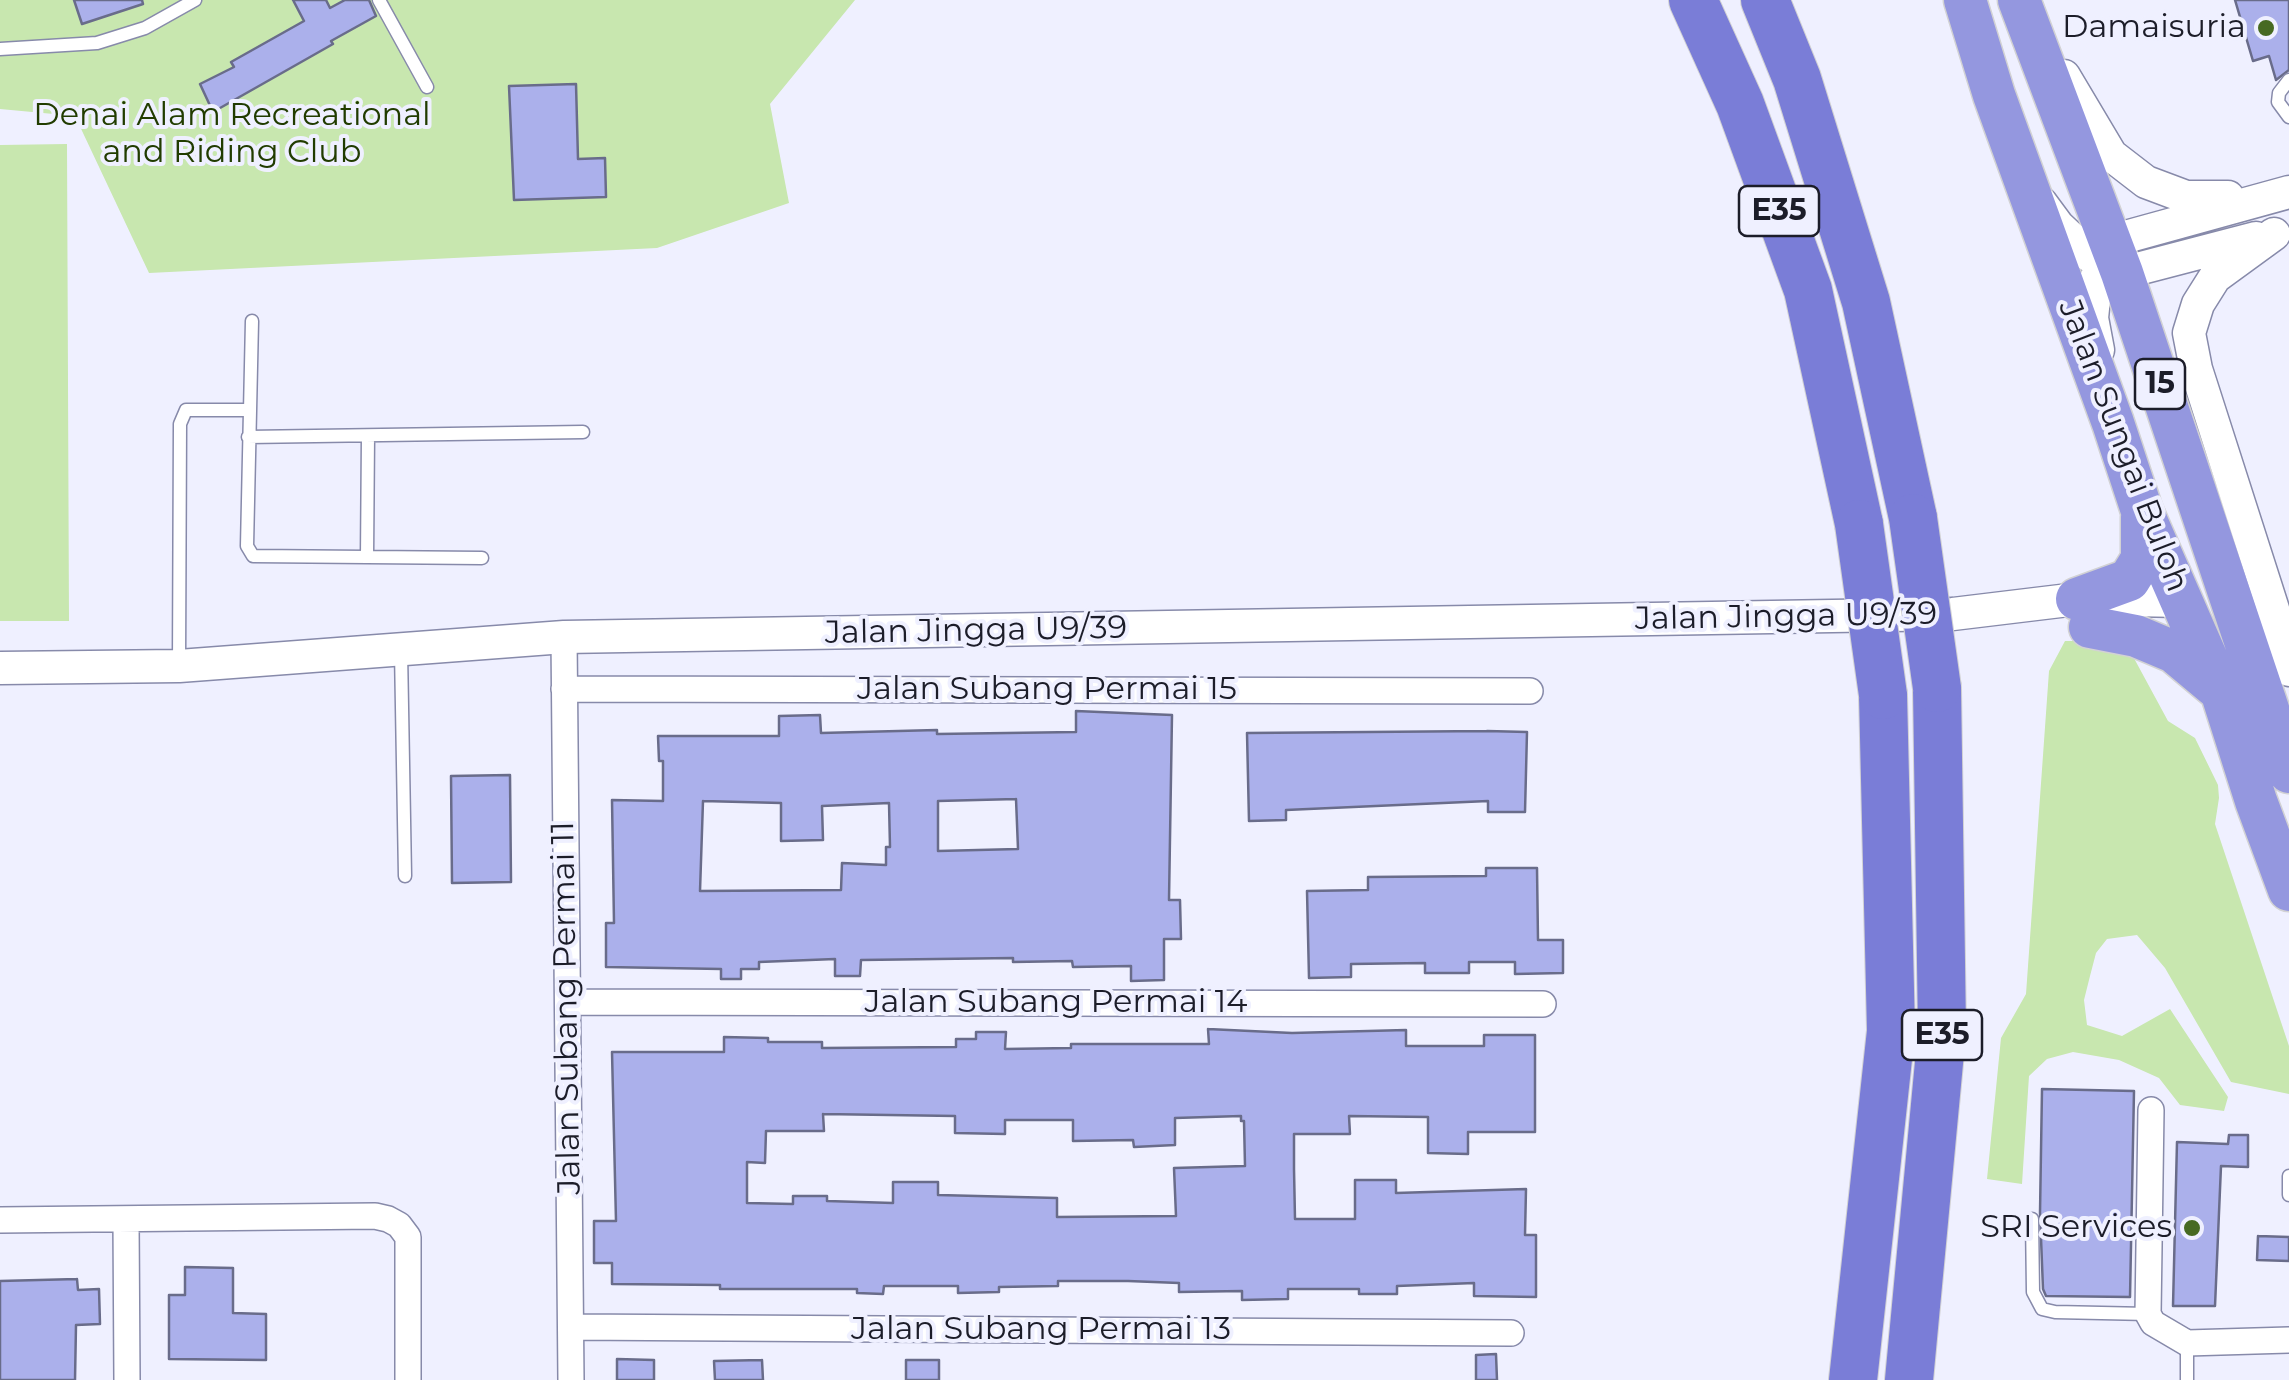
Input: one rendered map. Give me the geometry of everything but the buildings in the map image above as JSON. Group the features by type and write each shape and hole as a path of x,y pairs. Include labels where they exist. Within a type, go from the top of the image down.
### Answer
{"highway":[{"name":"E35","path":"1693,0 1740,104 1808,290 1859,524 1883,695 1890,1031 1853,1380"},
{"name":"E35","path":"1765,0 1797,79 1866,302 1913,518 1937,688 1942,1031 1909,1380"},
{"name":"Jalan Sungai Buloh","path":"1965,0 2142,511 2189,609 2221,691 2289,890"},
{"name":"Jalan Sungai Buloh","path":"2023,0 2217,550 2284,753"},
{"path":"2083,613 2129,580 2142,559 2142,511"},
{"path":"2217,550 2209,587 2189,609 2228,641 2284,753"},
{"path":"2083,613 2174,652 2221,691"}],"street":[{"path":"2023,0 2076,99 2111,154 2146,182 2186,196 2278,195"},
{"path":"2024,179 2058,226 2111,258 2282,232"},
{"path":"2114,422 2092,318 2096,278 2111,258 2278,195"},
{"path":"2282,232 2216,277 2198,304 2188,333 2289,670"},
{"name":"Jalan Jingga U9/39","path":"0,668 178,666 564,637 2189,609"},
{"name":"Jalan Subang Permai 11","path":"564,637 571,1380"},
{"name":"Jalan Subang Permai 15","path":"564,689 1530,690"},
{"name":"Jalan Subang Permai 14","path":"568,1002 1544,1004"},
{"path":"2152,1110 2148,1314 2160,1328 2187,1343 2289,1340"},
{"path":"0,1220 376,1216 399,1225 408,1237 408,1380"},
{"path":"126,1220 127,1380"},
{"name":"Jalan Subang Permai 13","path":"570,1327 1512,1333"}],"lane":[{"path":"0,49 98,43 145,28 196,0"},
{"path":"379,0 427,88"},
{"path":"2289,80 2282,86 2278,102 2289,117"},
{"path":"252,320 247,546 253,556 482,558"},
{"path":"178,666 180,424 186,410 248,410"},
{"path":"248,438 583,432"},
{"path":"367,557 368,436"},
{"path":"402,650 405,876"},
{"path":"2289,1176 2289,1195"},
{"path":"2032,1219 2033,1292 2042,1309 2148,1314"},
{"path":"2187,1343 2187,1380"}],"green space":[{"name":"Denai Alam Recreational and Riding Club","path":"0,0 855,0 770,104 789,203 657,248 149,273 75,116 0,109"},
{"path":"67,144 69,621 0,621 0,145"},
{"path":"2065,641 2105,641 2129,649 2168,721 2195,738 2218,785 2215,824 2289,1046 2289,1094 2231,1082 2165,968 2137,935 2107,939 2096,953 2084,1000 2087,1025 2122,1036 2170,1009 2228,1097 2224,1111 2180,1105 2159,1078 2119,1060 2073,1052 2047,1059 2029,1076 2022,1184 1987,1179 2001,1038 2026,994 2049,671"}],"place":[{"name":"Damaisuria","path":"2266,28"},
{"name":"SRI Services","path":"2192,1228"}]}
